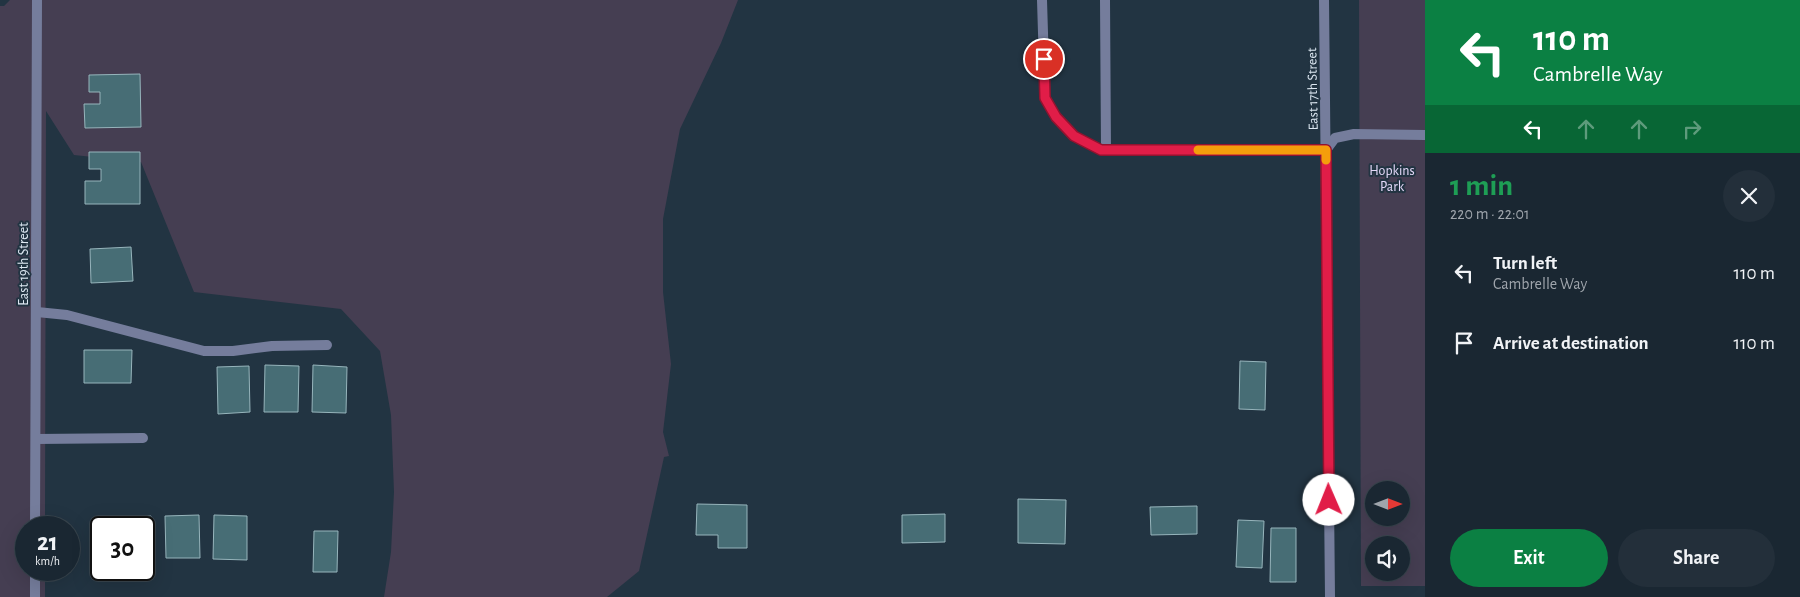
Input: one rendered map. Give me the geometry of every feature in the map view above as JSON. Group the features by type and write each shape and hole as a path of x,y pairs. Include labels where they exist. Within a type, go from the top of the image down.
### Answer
{"street":[{"name":"East 19th Street","path":"35,516 37,0"},
{"path":"1042,0 1045,98 1056,117 1074,136 1101,150 1326,150 1335,138 1354,134 1425,135"},
{"path":"1105,0 1106,150"},
{"name":"East 17th Street","path":"1324,0 1330,597"},
{"path":"37,312 67,315 204,351 232,351 272,346 327,346"},
{"path":"36,439 143,438"},
{"path":"34,597 35,581"}],"green space":[{"path":"10,0 738,0 721,43 680,129 663,219 663,292 671,364 663,432 669,456 664,457 639,571 607,597 384,597 391,552 394,492 391,415 380,351 341,309 194,292 141,162 74,155 46,111 45,516 15,516 15,581 45,581 45,597 0,597 0,6 4,6"},
{"name":"Hopkins Park","path":"1359,0 1425,0 1425,586 1361,586"}],"building":[{"path":"140,74 141,127 85,128 84,104 100,104 100,92 89,92 89,75"},
{"path":"89,152 140,152 140,204 85,204 85,181 101,181 101,169 89,169"},
{"path":"131,247 133,281 91,283 90,249"},
{"path":"84,350 132,350 131,383 84,383"},
{"path":"1240,361 1266,362 1265,410 1239,409"},
{"path":"265,365 299,366 298,412 264,412"},
{"path":"313,365 347,367 346,413 312,412"},
{"path":"249,366 250,412 218,414 217,367"},
{"path":"1018,499 1066,500 1065,544 1018,543"},
{"path":"697,504 747,505 747,548 718,548 718,535 696,535"},
{"path":"1197,506 1197,534 1151,535 1150,507"},
{"path":"945,514 945,542 902,543 902,515"},
{"path":"199,515 200,558 166,558 165,516"},
{"path":"214,515 247,516 247,560 213,559"},
{"path":"1238,520 1264,521 1262,568 1236,567"},
{"path":"1271,528 1296,528 1296,582 1270,582"},
{"path":"314,531 338,531 337,572 313,572"}],"slow traffic":[{"path":"1198,150 1326,150 1326,160"}],"route":[{"path":"1044,59 1045,98 1056,117 1074,136 1101,150 1326,150 1329,500"}]}
